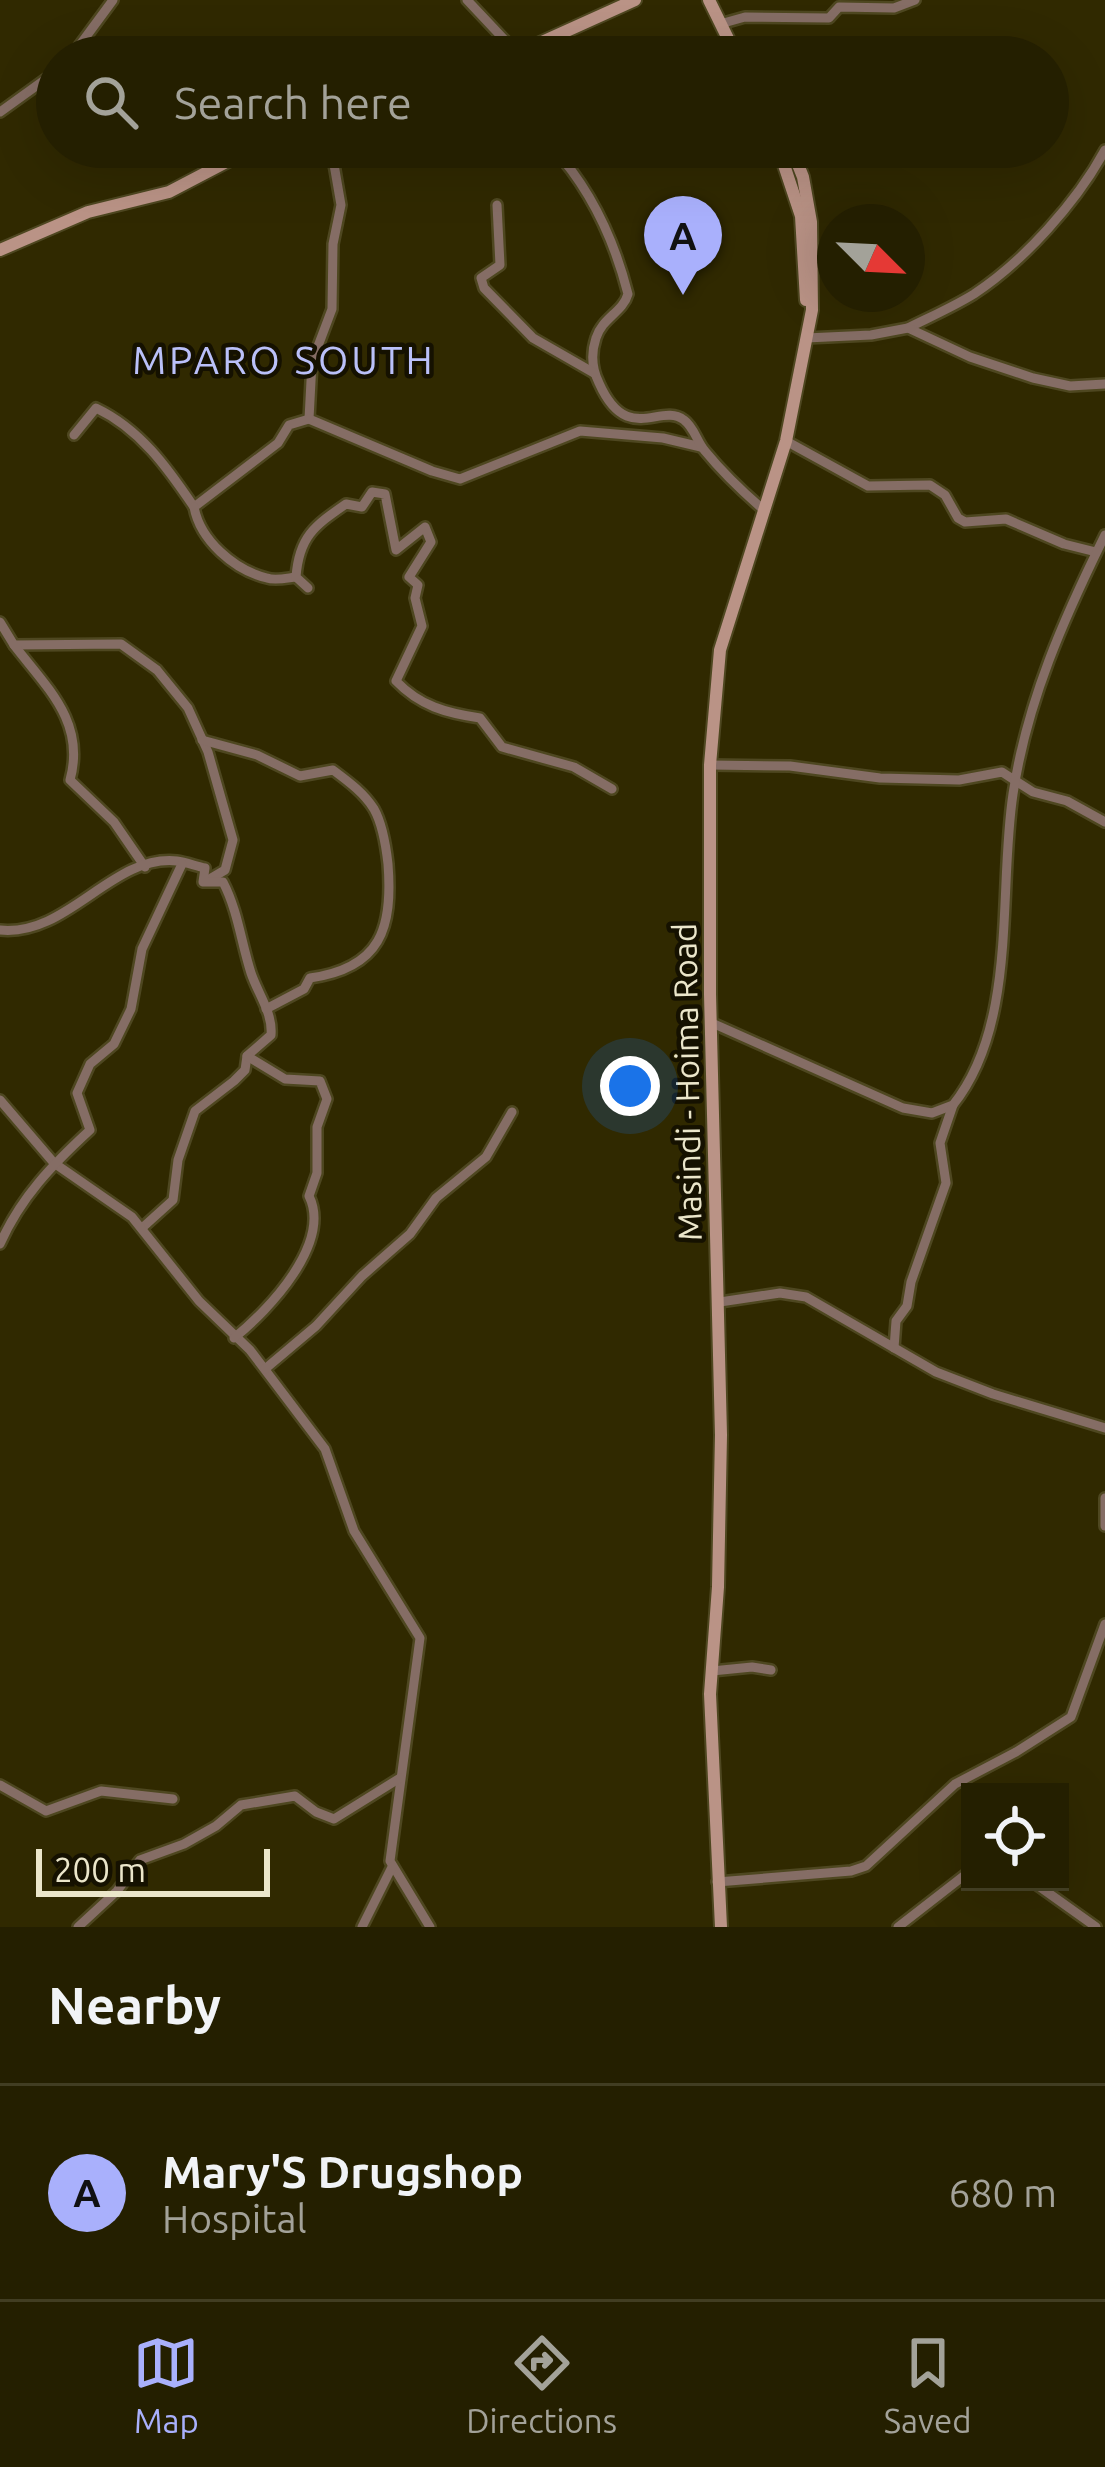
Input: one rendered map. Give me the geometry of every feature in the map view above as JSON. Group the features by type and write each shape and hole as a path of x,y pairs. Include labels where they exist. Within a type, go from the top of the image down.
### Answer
{"main road":[{"path":"557,36 634,0"},
{"path":"709,0 726,36"},
{"path":"0,250 88,212 169,192 215,168"},
{"name":"Masindi - Hoima Road","path":"721,1927 712,1671 722,1435 710,765 720,650 786,441 806,338 801,216 785,168"},
{"name":"Masindi - Hoima Road","path":"799,168 813,240 808,319"}],"street":[{"path":"86,36 113,0"},
{"path":"467,0 497,36"},
{"path":"720,24 745,17 829,17 839,7 894,8 915,0"},
{"path":"0,112 36,86"},
{"path":"806,338 908,328 992,280 1057,215 1105,150"},
{"path":"309,419 312,362 332,309 333,244 340,205 334,168"},
{"path":"570,168 603,221 628,294 598,332 593,345 595,374 617,411 649,419 678,416 689,424 701,447 765,511"},
{"path":"497,205 500,265 481,278 484,288 532,338 595,374"},
{"path":"908,328 970,357 1033,378 1070,386 1105,383"},
{"path":"74,435 96,408 123,421 151,449 194,507 196,522 220,554 268,579 296,577 308,588"},
{"path":"194,507 278,443 289,425 309,419 432,471 460,478 580,431 663,438 701,447"},
{"path":"786,441 868,486 930,485 945,494 965,523 1006,519 1096,552"},
{"path":"296,577 298,548 321,522 346,504 362,507 372,492 386,494 396,550 425,527 431,542 409,577 418,585 422,626 396,681 440,712 480,718 502,747 574,767 612,789"},
{"path":"894,1348 896,1321 908,1303 946,1184 940,1143 953,1106 978,1064 995,1002 1016,782 1035,698 1053,645 1105,535"},
{"path":"0,622 66,713 77,755 70,780 114,822 145,867"},
{"path":"14,645 121,644 157,670 188,708 233,840 225,870 203,882"},
{"path":"202,740 257,755 300,776 333,770 356,787 375,811 386,845 387,924 375,949 350,968 310,978 304,989 266,1009"},
{"path":"710,765 790,766 880,778 959,780 1002,772 1033,792 1067,801 1105,822"},
{"path":"0,930 47,924 100,887 162,862 205,868 203,882"},
{"path":"0,1244 14,1214 55,1163 90,1130 77,1093 90,1064 114,1044 131,1009 142,949 182,864"},
{"path":"142,1228 173,1200 178,1160 195,1111 245,1070 247,1056 271,1035 232,899 223,882 203,882"},
{"path":"712,1023 903,1108 932,1113 953,1106"},
{"path":"234,1338 273,1303 311,1246 315,1212 309,1196 317,1173 316,1127 327,1099 320,1081 285,1079 247,1056"},
{"path":"0,1100 55,1163 132,1217 199,1301 265,1369 326,1449 354,1531 420,1638 390,1843 392,1867 430,1927"},
{"path":"265,1369 410,1234 436,1198 486,1157 512,1112"},
{"path":"720,1302 793,1293 806,1297 968,1385 1105,1428"},
{"path":"1105,1498 1105,1526"},
{"path":"717,1882 866,1866 956,1784 1071,1717 1105,1624"},
{"path":"712,1671 771,1670"},
{"path":"78,1927 117,1891 140,1860 184,1844 241,1805 295,1796 334,1819 400,1778"},
{"path":"0,1785 46,1811 100,1791 173,1799"},
{"path":"362,1927 392,1867"},
{"path":"898,1927 961,1878"},
{"path":"1046,1891 1096,1927"}],"place":[{"name":"Mary'S Drugshop","path":"683,295"}],"district":[{"name":"MPARO SOUTH","path":"284,360"}]}
